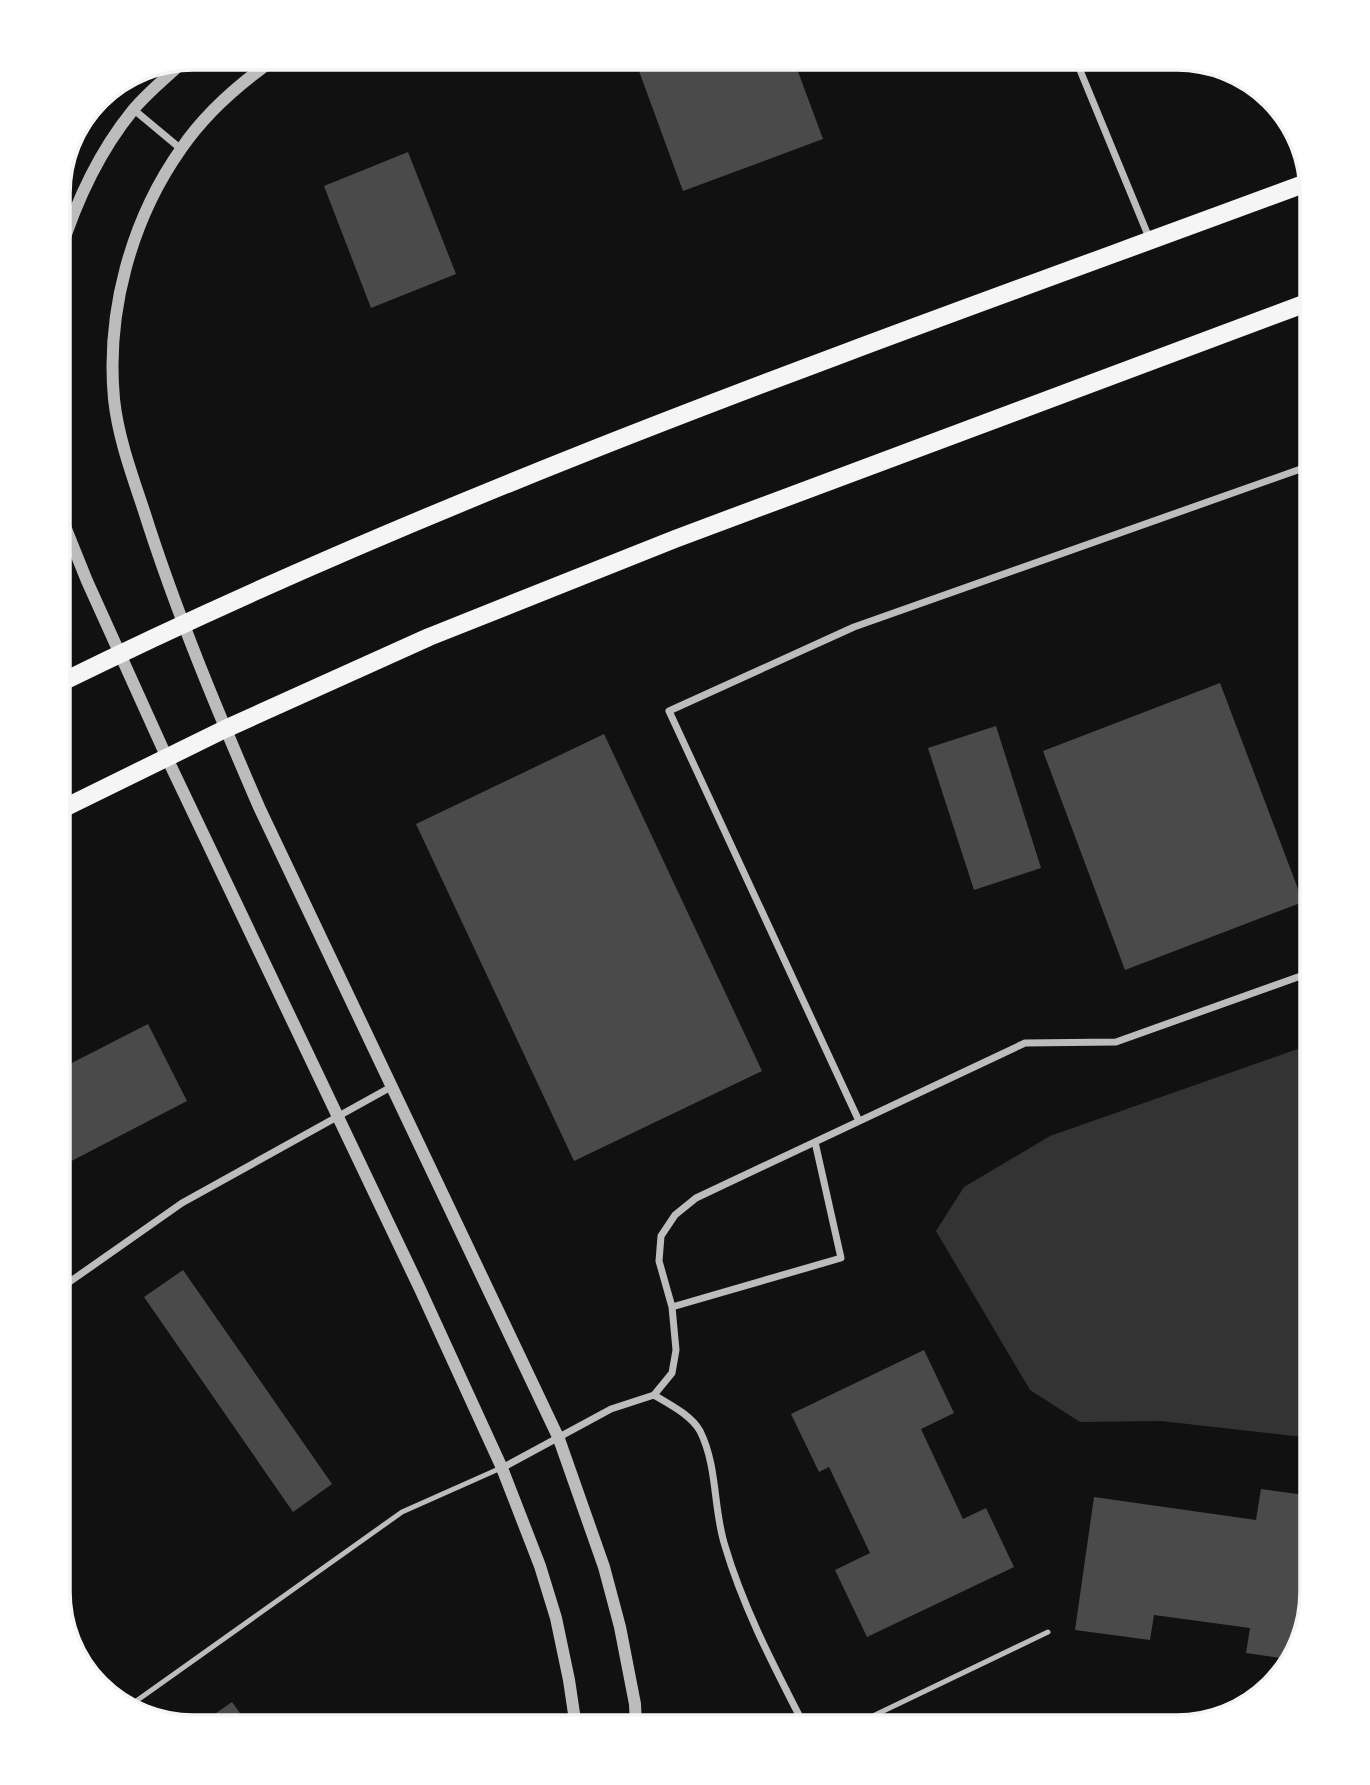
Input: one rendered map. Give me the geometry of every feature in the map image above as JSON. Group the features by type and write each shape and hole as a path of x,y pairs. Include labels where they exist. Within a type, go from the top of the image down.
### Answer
{"main road":[{"path":"70,678 184,624 387,535 580,455 760,385 1300,186"},
{"path":"70,805 225,729 429,637 663,544 1300,305"}],"street":[{"path":"260,70 211,113 181,149 142,218 116,310 114,400 122,444 184,624 225,729 264,818 559,1439 604,1567 620,1627 635,1715"},
{"path":"1080,70 1150,241"},
{"path":"70,221 97,164 134,109 173,71"},
{"path":"134,109 181,149"},
{"path":"859,1121 669,711 854,627 1300,469"},
{"path":"70,540 167,758 420,1289 502,1468 541,1566 556,1618 574,1715"},
{"path":"502,1468 611,1409 654,1395 672,1373 676,1350 671,1307 659,1261 661,1236 675,1215 696,1198 1025,1044 1116,1042 1300,976"},
{"path":"70,1282 181,1203 391,1087"},
{"path":"671,1307 841,1258 815,1142"},
{"path":"654,1395 678,1409 699,1429 711,1462 724,1544 753,1624 799,1715"}],"lane":[{"path":"137,1701 402,1513 502,1468"},
{"path":"875,1715 1048,1632"}],"shaded area":[{"path":"1300,1048 1300,1437 1161,1421 1080,1422 1030,1390 936,1231 964,1187 1050,1136"}],"building":[{"path":"639,70 797,70 823,139 683,191"},
{"path":"408,152 456,274 371,308 324,186"},
{"path":"1220,683 1300,894 1300,903 1125,970 1043,751"},
{"path":"996,726 1041,868 974,890 928,748"},
{"path":"604,734 762,1071 574,1161 416,824"},
{"path":"148,1024 187,1101 70,1162 70,1064"},
{"path":"183,1270 332,1484 293,1512 144,1297"},
{"path":"924,1350 954,1413 921,1429 963,1519 986,1508 1014,1567 867,1637 835,1570 870,1553 829,1467 819,1472 791,1414"},
{"path":"1261,1489 1300,1494 1299,1608 1293,1632 1280,1658 1246,1653 1250,1628 1154,1615 1150,1640 1075,1630 1094,1497 1256,1520"},
{"path":"232,1702 241,1715 213,1715"}]}
